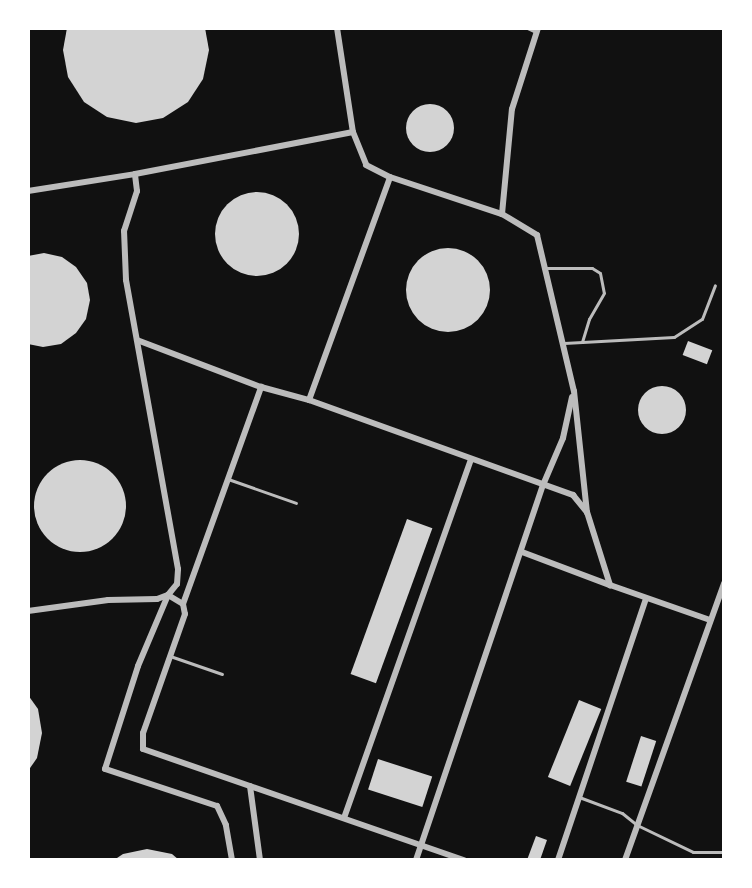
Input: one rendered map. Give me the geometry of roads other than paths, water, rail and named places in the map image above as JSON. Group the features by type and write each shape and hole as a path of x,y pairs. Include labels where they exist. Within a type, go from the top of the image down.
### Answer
{"street":[{"path":"338,28 353,132 366,165 390,177 502,214 537,235 574,391 587,512 610,585"},
{"path":"502,214 512,109 538,30"},
{"path":"28,191 135,174 353,132"},
{"path":"135,174 137,191 124,231 126,280 178,569 177,584 168,595 138,666 105,769 217,806 226,825 232,860"},
{"path":"309,400 390,177"},
{"path":"137,340 261,387 309,400 573,495 587,512"},
{"path":"261,387 183,604 185,614 143,733 143,749 464,860"},
{"path":"416,860 543,485 563,438 574,391"},
{"path":"344,818 471,460"},
{"path":"522,552 646,599 710,620"},
{"path":"625,860 723,583"},
{"path":"168,595 183,604"},
{"path":"28,611 108,600 157,599 168,595"},
{"path":"558,860 646,599"},
{"path":"250,786 260,860"}],"lane":[{"path":"527,28 538,30"},
{"path":"544,268 592,268 600,273 604,293 589,319 582,342"},
{"path":"562,343 674,337 702,319 716,285"},
{"path":"228,479 296,503"},
{"path":"170,656 222,674"},
{"path":"579,797 622,813 637,825 693,852 723,852"}]}
